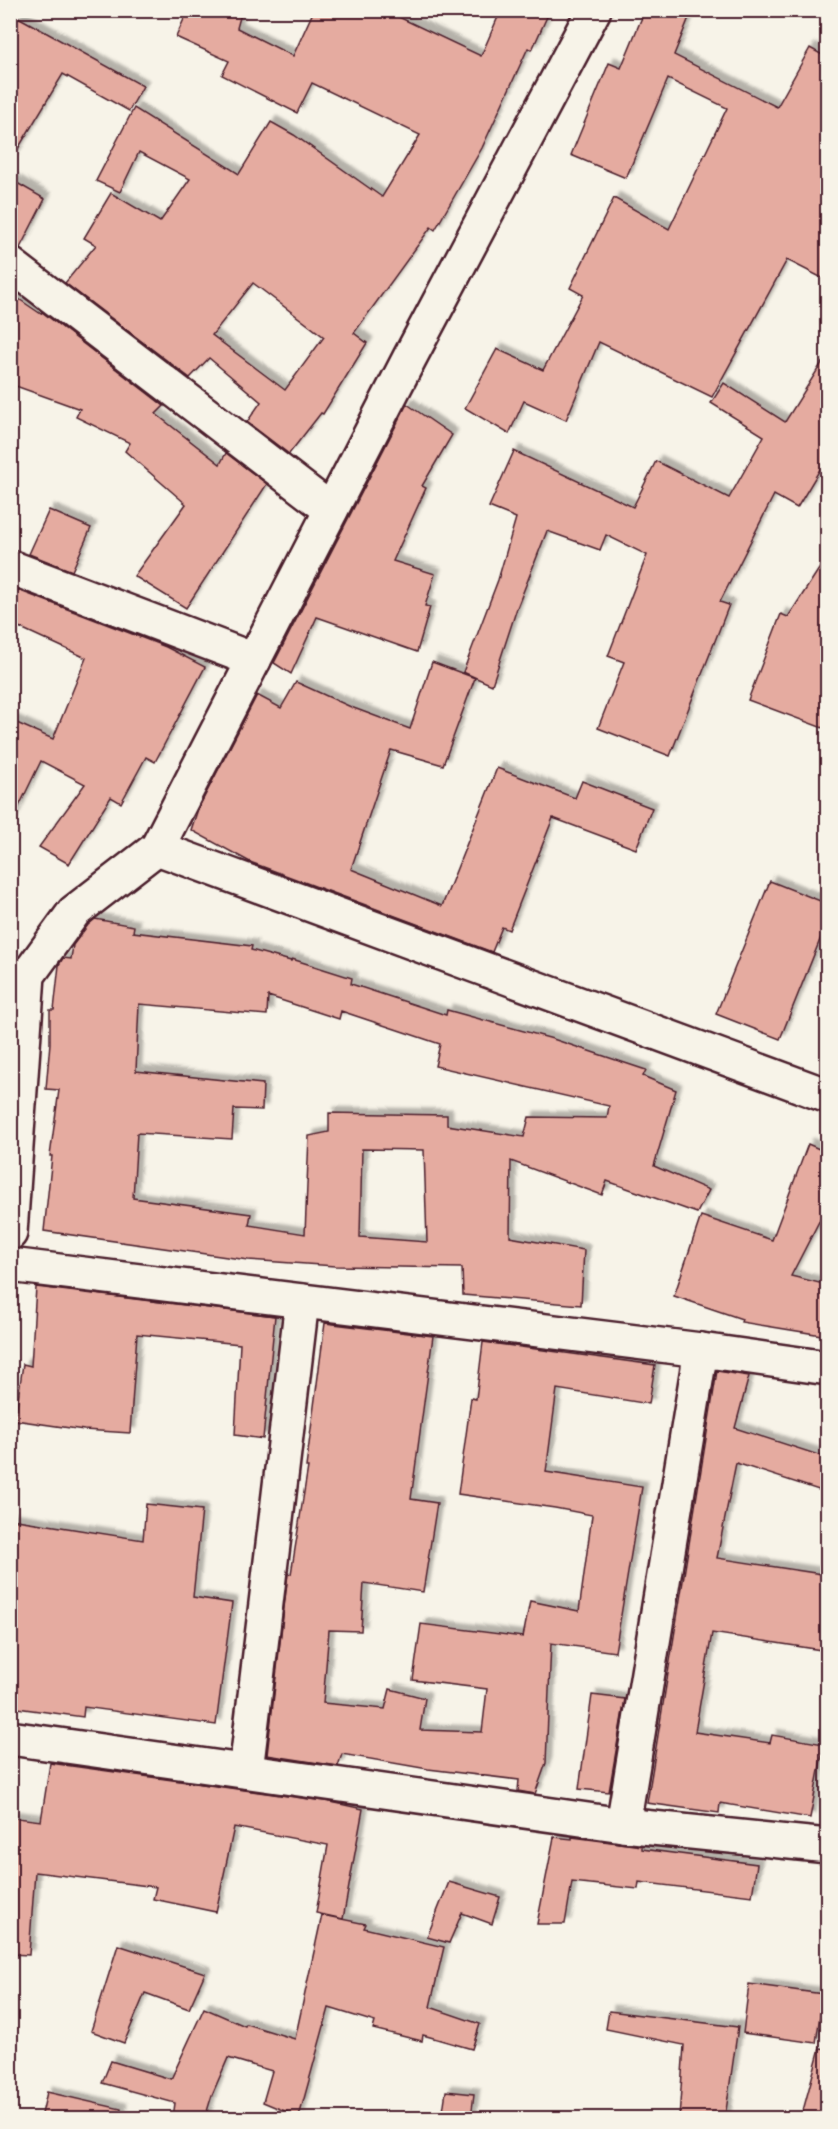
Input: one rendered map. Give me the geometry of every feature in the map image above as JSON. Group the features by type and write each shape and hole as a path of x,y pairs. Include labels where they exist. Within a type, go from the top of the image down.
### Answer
{"street":[{"path":"10,1233 28,975 74,912 157,848 331,510 594,10"},
{"path":"10,264 331,510"},
{"path":"10,567 254,660"},
{"path":"157,848 828,1096"},
{"path":"10,1265 701,1350 828,1368"},
{"path":"246,1771 302,1301"},
{"path":"623,1826 701,1350"},
{"path":"10,1738 623,1826 828,1846"}],"building":[{"path":"188,10 242,10 237,28 293,56 314,10 384,10 481,56 501,10 550,10 532,50 528,48 482,148 435,230 431,227 354,333 367,343 323,414 321,413 289,454 247,422 261,402 209,358 190,378 65,283 96,245 84,238 111,193 160,222 190,179 139,152 120,192 96,181 134,108 239,174 271,122 294,135 382,197 420,135 312,83 297,113 222,75 229,61 176,37","holes":["253,283 324,337 285,390 212,335"]},
{"path":"645,10 692,10 674,55 777,107 810,48 828,58 828,281 787,260 712,397 599,342 566,420 524,401 509,434 465,408 497,349 543,370 583,295 570,288 614,198 669,229 727,108 668,79 626,178 571,155 609,63 621,68"},
{"path":"18,17 143,86 129,111 63,74 10,162 10,30"},
{"path":"10,179 45,199 20,248 10,246"},
{"path":"10,293 41,314 42,312 164,406 156,414 220,464 226,453 267,484 186,608 134,576 186,504 125,451 130,443 76,417 80,409 10,384"},
{"path":"828,353 828,456 797,508 774,495 720,602 729,605 670,756 598,728 624,662 608,656 647,555 606,535 600,550 547,531 517,608 492,685 463,672 498,580 516,518 489,507 514,451 633,507 656,461 729,498 764,436 711,403 724,383 785,422"},
{"path":"407,404 452,435 422,486 426,488 393,561 435,574 425,606 430,607 417,652 317,617 291,674 274,663"},
{"path":"49,510 91,528 72,571 29,554"},
{"path":"828,555 828,730 748,700 781,614 788,617"},
{"path":"10,587 166,647 205,667 155,762 146,757 121,803 111,797 69,864 39,847 85,784 41,761 10,825 10,720 53,739 86,658 10,623"},
{"path":"432,662 475,678 443,765 391,750 351,869 442,906 497,768 575,798 582,781 652,808 636,849 553,818 509,930 502,927 492,952 250,862 191,830 198,809 257,695 281,708 296,682 351,707 410,729"},
{"path":"770,881 828,904 828,920 780,1039 716,1014"},
{"path":"95,919 134,926 133,932 252,946 251,950 291,961 292,959 352,978 351,984 446,1015 447,1010 553,1039 646,1070 643,1076 676,1090 654,1166 709,1190 697,1213 607,1181 602,1195 511,1161 510,1237 584,1250 581,1305 463,1295 462,1268 335,1266 248,1260 44,1231 52,1156 50,1156 59,1090 46,1089 50,1010 54,1010 59,965 63,958 71,959 73,945","holes":["268,996 339,1019 341,1011 440,1044 435,1066 609,1106 607,1118 529,1117 524,1137 447,1125 447,1115 329,1113 329,1132 309,1136 305,1234 249,1225 251,1214 133,1198 137,1133 232,1139 234,1109 262,1110 263,1084 136,1071 139,1004 267,1015","362,1149 424,1150 427,1242 360,1237"]},
{"path":"808,1144 828,1153 828,1204 791,1276 828,1285 828,1336 741,1322 742,1319 674,1296 701,1216 772,1240"},
{"path":"36,1287 275,1316 263,1439 235,1435 240,1344 137,1334 130,1433 84,1430 15,1420 23,1364 31,1366"},
{"path":"325,1323 433,1336 411,1499 437,1503 423,1592 364,1583 361,1631 329,1630 323,1703 385,1709 390,1689 425,1698 420,1730 482,1732 487,1689 413,1680 421,1624 523,1637 530,1601 579,1611 592,1515 458,1494 471,1398 476,1399 483,1342 655,1365 649,1404 557,1389 546,1472 642,1487 615,1652 551,1643 546,1763 535,1794 518,1791 519,1780 428,1769 342,1754 338,1766 267,1755 288,1573 291,1574 308,1467 306,1467"},
{"path":"717,1371 749,1376 735,1428 828,1458 828,1493 736,1463 717,1558 828,1575 828,1651 712,1633 695,1732 770,1743 772,1735 824,1744 810,1818 720,1803 719,1813 647,1803"},
{"path":"146,1504 202,1510 193,1597 232,1603 216,1725 84,1707 83,1717 10,1707 10,1519 143,1540"},
{"path":"592,1695 625,1699 609,1792 579,1789"},
{"path":"50,1763 331,1802 363,1809 343,1919 316,1913 328,1845 234,1827 216,1912 153,1899 156,1887 35,1872 29,1955 10,1954 10,1817 41,1821"},
{"path":"554,1837 572,1839 572,1837 642,1846 642,1849 757,1864 752,1896 639,1882 638,1889 572,1882 565,1924 537,1924"},
{"path":"449,1882 500,1897 492,1924 462,1913 449,1943 427,1937"},
{"path":"322,1915 366,1924 364,1928 444,1947 430,2007 480,2024 472,2049 423,2035 422,2041 373,2029 375,2022 329,2008 299,2117 263,2102 272,2071 228,2058 205,2118 173,2118 175,2103 102,2083 111,2061 171,2079 204,2008 245,2026 246,2024 295,2039"},
{"path":"118,1945 205,1973 189,2009 145,1993 124,2043 91,2031"},
{"path":"749,1984 823,1994 816,2043 743,2033"},
{"path":"609,2011 738,2027 725,2118 679,2118 684,2045 606,2029"},
{"path":"820,2048 828,2049 828,2118 801,2118"},
{"path":"446,2091 474,2094 471,2118 442,2118"},
{"path":"47,2092 121,2109 120,2118 41,2118"}]}
